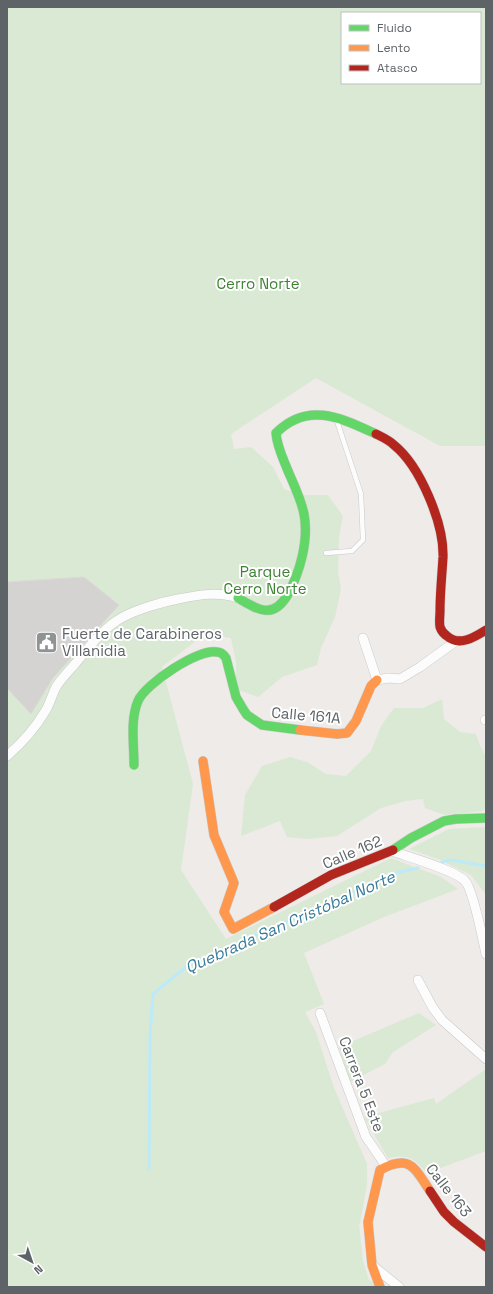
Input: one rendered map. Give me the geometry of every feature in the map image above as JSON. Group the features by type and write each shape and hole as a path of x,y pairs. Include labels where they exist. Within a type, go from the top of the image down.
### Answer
{"street":[{"path":"7,756 17,748 36,724 47,709 57,686 87,649 123,617 165,602 194,596 219,594 231,595 260,611 267,612 274,611 283,603 293,584 304,539 305,524 301,503 277,445 276,433 285,424 294,419 308,415 322,414 335,417 383,437 394,444 407,456 414,467 437,518 441,531 443,546 440,627 444,634 456,641"},
{"path":"363,638 377,680 388,678 400,679 420,668 456,641 468,639 486,630"},
{"name":"Calle 161A","path":"134,765 135,722 137,705 142,694 157,680 176,667 208,651 222,652 228,660 237,701 242,711 251,719 262,725 338,734 347,733 356,721 371,686 377,680"},
{"name":"Calle 162","path":"203,761 214,835 234,883 224,912 233,929 331,875 392,851 410,838 444,822 456,819 486,818"},
{"path":"392,851 449,871 466,882 472,894 486,954"},
{"path":"418,980 433,1008 442,1020 486,1059"},
{"name":"Carrera 5 Este","path":"320,1013 366,1137 386,1166"},
{"name":"Calle 163","path":"386,1166 393,1163 402,1163 409,1164 414,1168 444,1212 454,1222 486,1247"},
{"path":"380,1287 372,1265 368,1222 377,1179 380,1170 386,1166"},
{"path":"372,1265 399,1287"}],"lane":[{"path":"326,553 352,551 363,540 361,494 335,417"}],"green space":[{"path":"7,7 486,7 486,446 440,446 316,378 231,434 234,449 251,447 273,467 284,489 303,495 328,495 343,516 339,537 338,572 341,589 335,617 321,648 317,665 282,677 258,697 236,689 236,662 231,638 205,634 162,667 193,784 181,870 226,939 391,858 441,877 458,889 384,917 304,953 324,1004 305,1012 316,1032 334,1088 367,1164 367,1184 359,1224 363,1261 369,1280 380,1287 7,1287"},
{"path":"442,699 444,719 460,732 476,734 486,757 486,807 483,811 445,815 425,808 423,799 405,801 381,808 337,836 308,839 287,837 280,821 241,836 245,795 262,766 290,757 307,762 326,774 346,776 371,751 381,726 394,708 423,708"},
{"path":"486,827 486,895 471,875 438,859 409,849 449,829"},
{"path":"419,1013 436,1025 393,1052 385,1064 350,1082 339,1047"},
{"path":"486,1069 486,1151 427,1173 418,1163 410,1158 388,1158 364,1117 434,1098 436,1104"}],"building":[{"name":"Fuerte de Carabineros Villanidia","path":"84,577 119,605 53,678 31,714 7,688 7,582"}],"waterway":[{"name":"Quebrada San Cristóbal Norte","path":"442,862 451,860 486,866"},
{"name":"Quebrada San Cristóbal Norte","path":"149,1169 150,1034 153,994 187,966 399,872 418,868"}],"traffic: fast":[{"path":"238,598 258,609 270,610 276,608 287,596 292,587 302,556 305,535 303,508 280,452 276,433 288,423 300,417 312,415 337,418 376,434"},
{"path":"134,765 133,732 134,716 138,701 143,694 161,677 186,661 209,652 220,653 226,658 236,697 247,715 262,725 300,730"},
{"path":"393,850 411,838 444,821 486,818"}],"traffic: slow":[{"path":"300,730 337,734 347,733 356,721 371,686 377,680"},
{"path":"203,761 214,835 234,883 224,912 233,929 274,907"},
{"path":"380,1287 372,1265 368,1222 380,1170 390,1165 405,1163 420,1175 430,1191"}],"traffic: jam":[{"path":"376,434 392,443 404,454 421,481 435,512 442,543 443,557 440,621 441,629 445,634 457,641 467,640 486,630"},
{"path":"274,907 331,875 393,850"},
{"path":"430,1191 444,1212 454,1222 486,1247"}],"place":[{"name":"Fuerte de Carabineros Villanidia","path":"46,642"}],"park label":[{"name":"Cerro Norte","path":"258,283"},
{"name":"Parque Cerro Norte","path":"265,580"}]}
